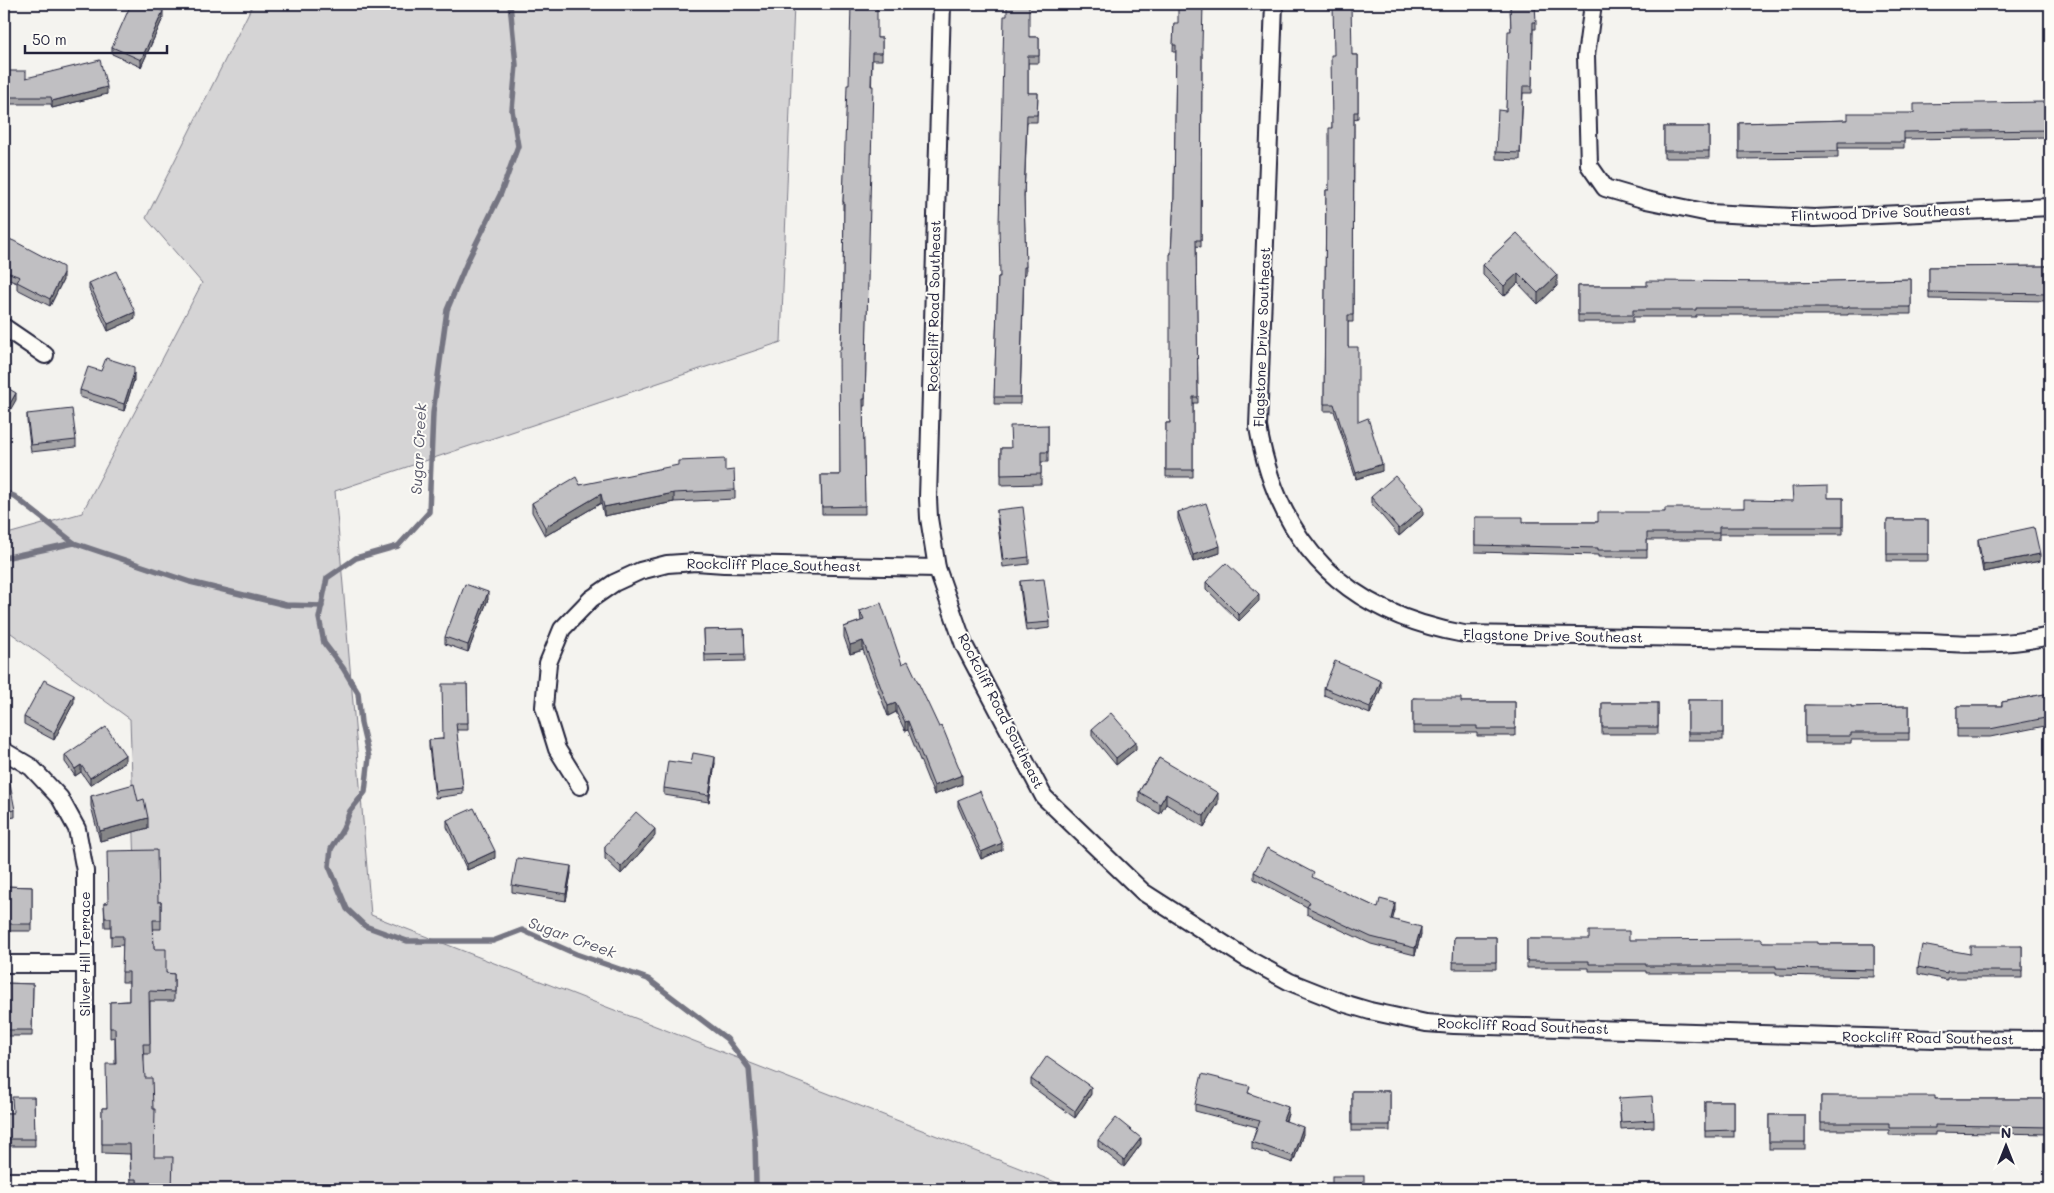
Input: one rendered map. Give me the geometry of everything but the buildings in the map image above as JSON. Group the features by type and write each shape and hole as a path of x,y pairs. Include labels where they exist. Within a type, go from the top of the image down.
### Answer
{"street":[{"name":"Rockcliff Road Southeast","path":"942,4 928,498 929,518 937,568 964,646 1044,797 1143,892 1246,958 1290,982 1370,1011 1426,1023 1935,1039 2050,1040"},
{"name":"Flagstone Drive Southeast","path":"1274,4 1258,427 1263,458 1283,511 1315,558 1336,578 1358,595 1383,610 1408,621 1464,634 1931,642 1975,645 2003,644 2050,636"},
{"name":"Flintwood Drive Southeast","path":"1593,4 1586,56 1589,166 1605,188 1646,200 1709,213 1814,218 2050,207"},
{"path":"4,327 45,355"},
{"name":"Rockcliff Place Southeast","path":"580,786 557,749 544,707 548,663 562,629 591,599 614,583 640,571 667,564 696,562 937,568"},
{"name":"Silver Hill Terrace","path":"4,751 31,767 60,798 76,829 85,871 85,1185"},
{"path":"4,964 85,964"},
{"path":"4,1180 85,1185"}],"shaded area":[{"path":"253,4 794,4 781,342 335,491 371,915 1073,1189 146,1189 130,719 4,628 4,535 82,513 202,283 146,218"},
{"path":"2050,1185 2050,1189 1832,1189"}],"waterway":[{"name":"Sugar Creek","path":"510,4 516,65 512,110 518,146 501,193 468,260 447,310 433,413 429,512 398,546 356,558 327,578 319,618 324,643 343,668 358,693 361,723 369,757 365,792 350,811 343,829 331,849 329,866 347,909 365,926 407,941 493,941 522,930 576,954 648,979 727,1039 749,1068 755,1141 756,1184 758,1189"},
{"path":"4,492 14,496 74,543 190,582 286,605 322,606"},
{"path":"4,558 74,543"}]}
